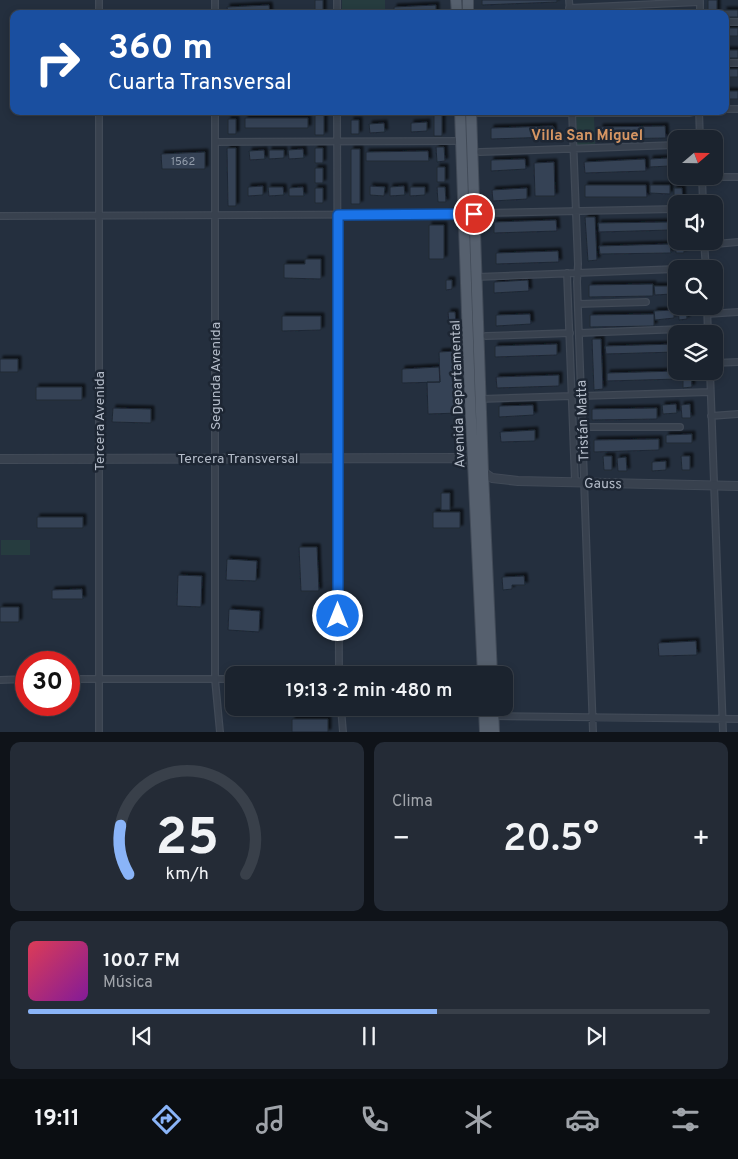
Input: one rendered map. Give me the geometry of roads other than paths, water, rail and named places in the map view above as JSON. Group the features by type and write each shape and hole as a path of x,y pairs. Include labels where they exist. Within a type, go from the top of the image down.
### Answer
{"main road":[{"name":"Avenida Departamental","path":"465,115 461,141 473,214 473,464 483,666"},
{"name":"Avenida Departamental","path":"465,115 473,214 492,666"},
{"path":"484,716 485,732"},
{"path":"493,716 494,732"}],"street":[{"path":"576,10 624,3 644,5 700,1"},
{"path":"644,5 644,10"},
{"name":"Tercera Avenida","path":"99,115 99,732"},
{"name":"Segunda Avenida","path":"215,115 215,679 220,732"},
{"path":"337,115 339,666"},
{"name":"Tristán Matta","path":"572,115 593,732"},
{"path":"698,115 699,130"},
{"path":"215,142 461,141"},
{"path":"480,152 668,145"},
{"path":"723,177 738,177"},
{"path":"0,216 473,214 668,209"},
{"path":"723,242 738,242"},
{"path":"476,277 668,269"},
{"name":"Tristán Matta","path":"568,273 575,482"},
{"path":"578,304 646,302"},
{"path":"723,313 738,312"},
{"path":"579,333 668,332"},
{"path":"486,336 570,333"},
{"path":"723,363 738,362"},
{"path":"710,380 723,732"},
{"path":"581,396 710,392"},
{"path":"481,398 572,396"},
{"path":"711,416 738,414"},
{"path":"582,428 680,426"},
{"name":"Tercera Transversal","path":"0,459 463,458 473,464"},
{"name":"Gauss","path":"473,464 497,480 738,486"},
{"path":"0,680 15,679"},
{"path":"80,679 225,679"},
{"path":"513,713 592,717 738,719"},
{"path":"342,716 343,732"}],"district":[{"name":"Villa San Miguel","path":"587,135"}]}
